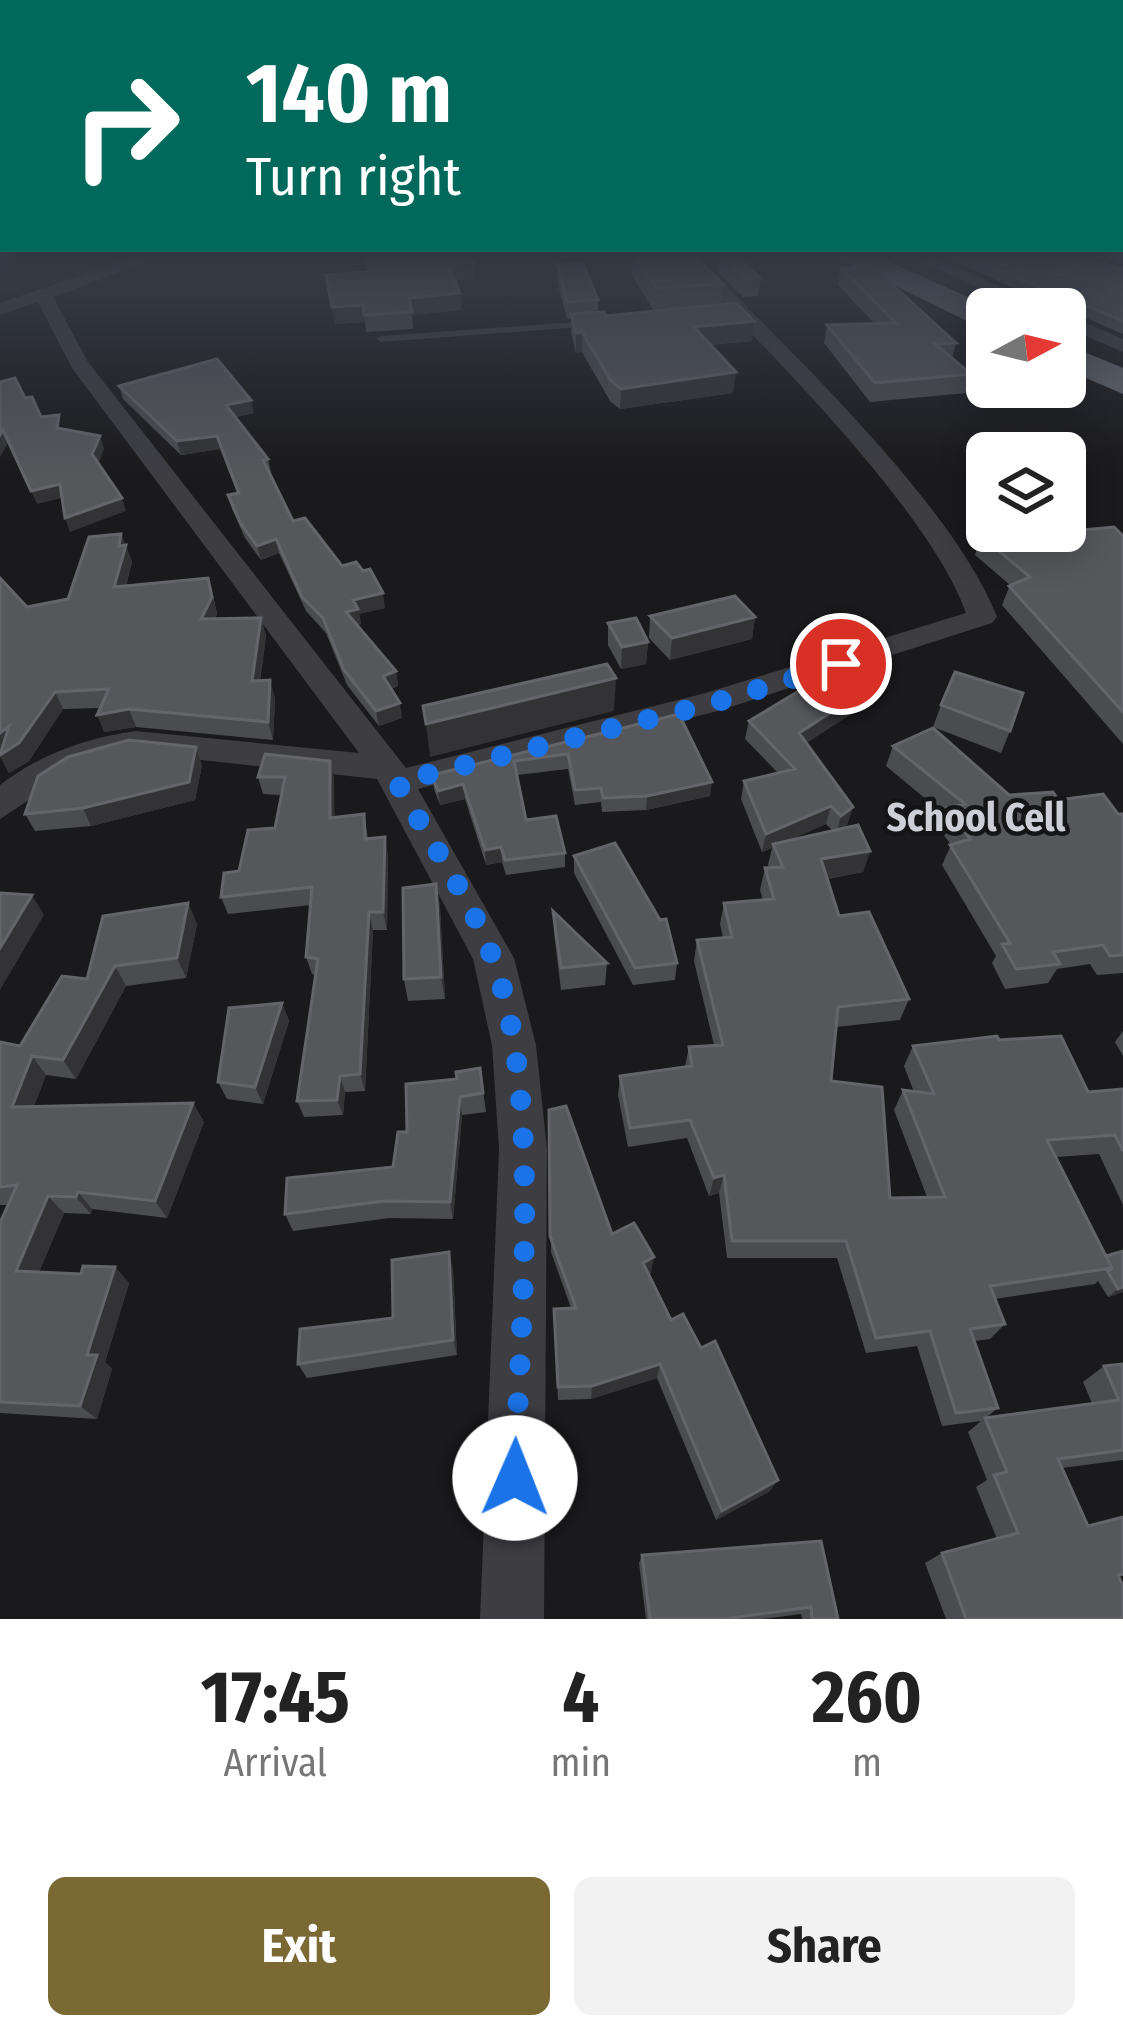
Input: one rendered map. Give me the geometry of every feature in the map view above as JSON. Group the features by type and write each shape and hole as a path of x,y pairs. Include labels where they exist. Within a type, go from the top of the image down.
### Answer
{"highway":[{"path":"1086,349 1123,366"},
{"path":"1086,365 1123,382"}],"street":[{"path":"60,327 79,364 393,775 493,958 514,1045 523,1149 512,1619"},
{"path":"0,806 56,764 97,747 136,742 393,775 710,704 982,617 975,587 940,542 744,327"},
{"path":"1086,329 1123,346"}],"lane":[{"path":"381,339 558,327"}],"building":[{"path":"574,327 698,327 694,327 736,372 621,389 611,381 582,332 576,333"},
{"path":"828,327 938,327 956,343 935,344 966,374 875,383"},
{"path":"217,359 251,400 226,405 268,459 263,460 293,521 305,518 342,566 356,562 363,571 370,569 383,593 353,600 358,609 346,612 396,671 383,676 400,703 376,711 344,670 323,618 302,597 276,539 257,546 241,524 228,495 239,493 217,436 177,441 119,386"},
{"path":"15,378 25,398 32,397 41,417 59,415 57,428 100,436 92,454 122,498 65,518 60,484 31,491 3,430 0,435 0,382"},
{"path":"1114,527 1123,536 1123,712 1009,586 1030,577 1000,552 1086,552 1086,530"},
{"path":"121,534 119,546 126,545 114,587 208,578 212,597 201,619 261,618 252,681 270,680 268,722 129,709 97,715 109,689 55,692 19,743 0,755 9,726 0,733 0,578 27,607 68,599 89,537"},
{"path":"735,596 755,617 672,638 650,616"},
{"path":"636,618 648,642 622,647 608,623"},
{"path":"845,658 881,680 799,733 853,807 841,816 831,806 766,834 744,781 795,769 749,721 814,682 821,689 817,680 827,674 819,667"},
{"path":"607,664 616,678 426,724 423,706"},
{"path":"955,672 1023,693 1010,731 941,705"},
{"path":"679,714 712,782 647,796 603,798 601,788 575,790 568,754 514,761 526,820 556,816 565,853 505,860 501,847 485,850 463,784 438,791 432,775"},
{"path":"933,728 1009,795 1053,792 1058,800 1103,794 1123,814 1123,955 1110,956 1103,945 1053,952 1060,964 1016,969 1002,944 1010,943 950,845 970,839 947,808 965,804 893,746"},
{"path":"129,740 196,747 189,782 83,808 25,814 38,776 68,757"},
{"path":"265,754 330,761 330,818 364,814 365,839 385,837 383,912 369,912 360,1074 340,1076 337,1100 297,1101 318,959 306,957 312,887 221,897 224,873 239,871 248,830 275,828 285,777 258,777"},
{"path":"858,825 870,851 821,859 839,916 869,912 909,999 838,1007 831,1081 882,1087 890,1198 945,1197 903,1090 934,1094 913,1046 997,1036 999,1040 1061,1036 1088,1092 1123,1089 1123,1151 1115,1135 1047,1140 1112,1268 990,1286 1005,1324 970,1329 998,1408 956,1413 930,1331 876,1338 846,1241 732,1241 724,1175 714,1178 690,1120 630,1128 620,1076 692,1066 689,1047 723,1045 697,940 732,937 724,903 774,899 765,868 783,867 773,844"},
{"path":"615,843 660,920 666,919 677,963 635,968 574,856"},
{"path":"436,884 441,977 404,979 403,888"},
{"path":"0,893 32,895 0,948"},
{"path":"188,903 177,958 115,966 63,1060 32,1056 12,1107 193,1103 155,1201 78,1192 76,1197 48,1196 16,1271 81,1274 83,1266 115,1267 87,1355 97,1355 80,1406 0,1402 0,1223 17,1185 0,1187 0,1042 20,1046 62,976 87,979 103,916"},
{"path":"553,911 607,963 561,968"},
{"path":"282,1003 255,1087 218,1082 229,1008"},
{"path":"480,1068 483,1093 460,1097 450,1202 384,1201 285,1214 287,1178 393,1167 398,1132 407,1132 406,1084 457,1079 456,1072"},
{"path":"566,1106 612,1234 634,1223 654,1257 643,1263 671,1320 683,1314 701,1348 715,1341 778,1480 722,1511 660,1364 592,1386 558,1387 554,1309 576,1308 550,1236 549,1110"},
{"path":"1123,1251 1123,1287 1118,1289 1106,1256"},
{"path":"449,1252 453,1340 298,1364 300,1329 393,1318 392,1260"},
{"path":"1123,1364 1123,1450 1058,1459 1088,1526 1123,1517 1123,1574 1118,1575 1123,1586 1123,1619 966,1619 942,1553 1018,1533 994,1475 1007,1472 985,1418 1119,1400 1104,1366"},
{"path":"821,1541 838,1619 812,1619 811,1607 724,1619 650,1619 642,1555"}],"district":[{"name":"School Cell","path":"976,818"}],"route":[{"path":"515,1478 523,1149 514,1045 493,958 397,782 710,704 841,664"}]}
